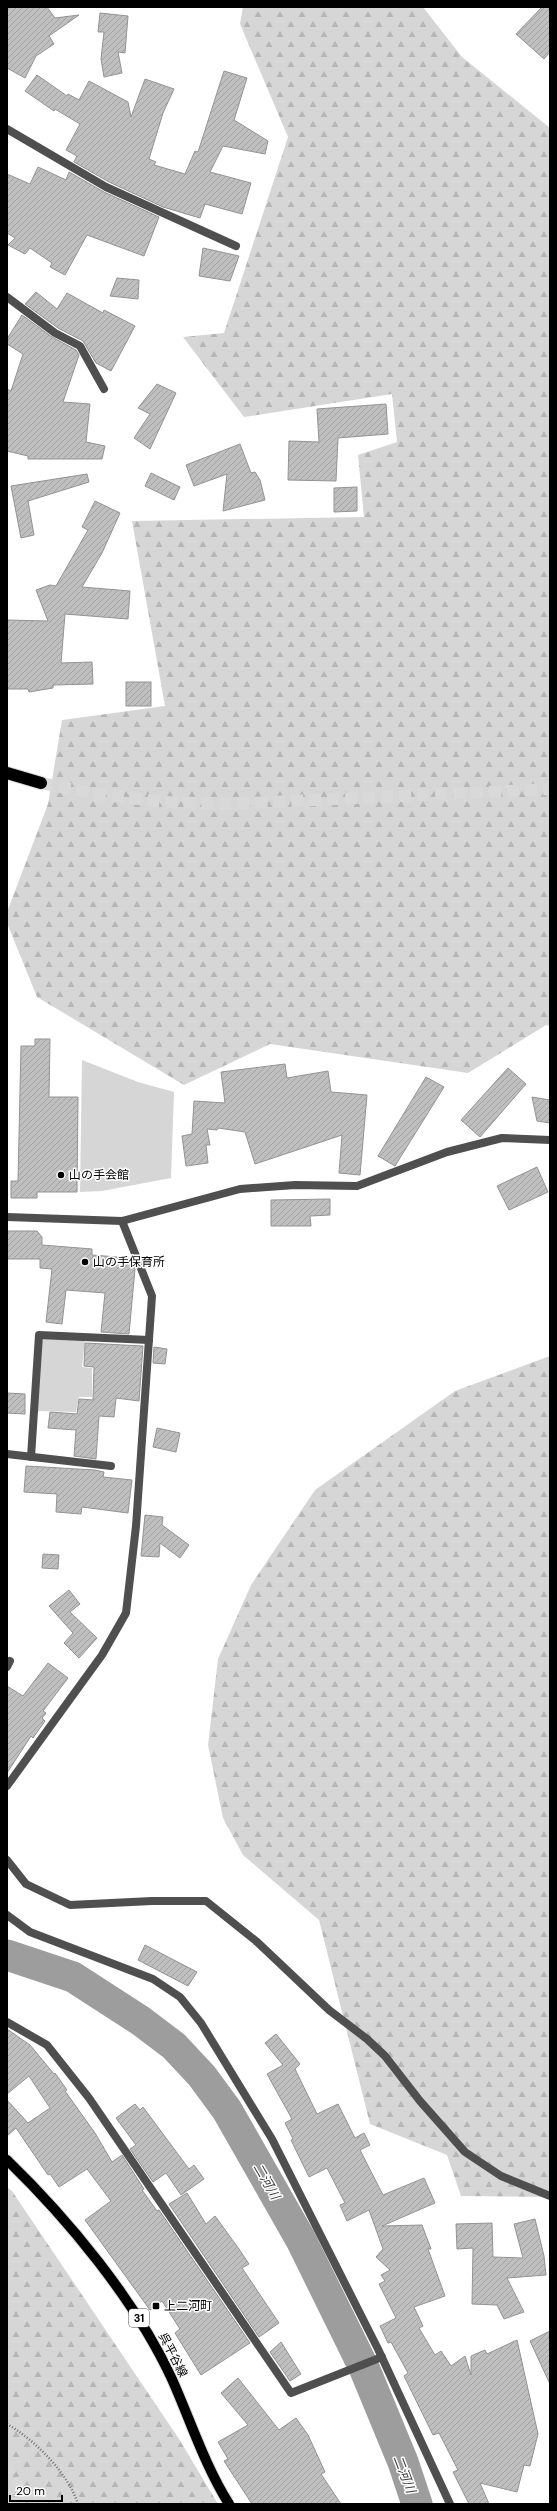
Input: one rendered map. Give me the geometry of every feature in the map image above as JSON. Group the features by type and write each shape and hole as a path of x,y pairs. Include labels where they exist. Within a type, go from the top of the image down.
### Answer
{"highway":[{"path":"7,773 41,783"}],"main road":[{"name":"呉平谷線","path":"7,2160 46,2197 135,2312 170,2376 210,2469 229,2504"}],"street":[{"path":"7,129 106,187 236,246"},
{"path":"7,297 55,333 80,346 104,389"},
{"path":"7,1217 122,1221 240,1189 295,1185 357,1186 448,1152 502,1138 550,1140"},
{"path":"7,1786 102,1655 126,1613 136,1526 152,1296 122,1221"},
{"path":"31,1457 39,1335 148,1340"},
{"path":"7,1454 111,1466"},
{"path":"7,1860 26,1884 70,1906 152,1901 206,1901 256,1941 329,2010 367,2039 385,2056 420,2100 465,2152 501,2176 550,2196"},
{"path":"7,1915 30,1932 153,1979 180,1997 201,2023 272,2139 382,2358 450,2504"},
{"path":"7,2022 47,2045 89,2098 291,2393 382,2358"}],"path":[{"path":"7,2424 20,2431 56,2467 78,2504"}],"green space":[{"path":"243,7 423,7 462,57 550,128 550,1026 546,1025 468,1073 270,1044 184,1085 37,997 7,923 7,912 48,804 62,720 165,706 132,521 364,517 358,455 397,442 392,394 244,417 183,337 224,333 288,137 240,24"},
{"path":"82,1060 138,1082 174,1092 171,1178 102,1191 80,1192"},
{"path":"41,1338 85,1339 82,1367 92,1368 92,1397 79,1397 76,1412 36,1411"},
{"path":"550,1356 550,2197 461,2196 447,2155 370,2124 319,1920 243,1855 223,1818 208,1745 218,1659 251,1585 315,1490 455,1391"},
{"path":"7,2187 12,2191 179,2439 218,2504 7,2504"}],"building":[{"path":"7,7 47,7 55,18 79,15 49,36 54,44 36,56 25,78 7,68"},
{"path":"542,7 550,7 550,52 544,59 516,34"},
{"path":"100,13 128,16 125,53 118,52 122,73 104,77 101,59 104,32 98,32"},
{"path":"224,71 247,78 234,120 268,141 265,154 223,146 210,172 251,183 242,214 205,204 200,218 163,207 109,182 74,162 77,156 66,150 80,124 55,109 54,111 25,91 37,75 67,96 68,94 79,100 89,81 128,102 131,117 145,79 174,89 163,113 149,159 156,162 154,165 185,174 195,151 198,152"},
{"path":"38,167 66,180 69,172 104,192 159,217 144,256 87,235 65,275 50,267 52,263 30,248 25,254 8,245 15,238 7,233 7,174 30,184"},
{"path":"203,248 239,256 230,281 199,276"},
{"path":"117,278 139,280 138,299 110,296"},
{"path":"36,292 57,309 67,293 103,313 104,310 135,326 111,371 96,363 83,341 58,328 25,304"},
{"path":"22,315 52,337 76,350 79,355 63,402 90,404 86,442 105,446 102,459 28,459 28,456 7,451 7,389 11,391 23,354 7,344 7,339"},
{"path":"157,384 176,393 150,449 134,438 150,414 138,408"},
{"path":"386,404 388,434 338,438 336,481 288,480 289,441 319,442 317,409"},
{"path":"240,444 251,473 255,472 260,480 265,500 223,511 227,474 194,486 186,465"},
{"path":"151,473 180,487 174,500 145,486"},
{"path":"87,474 89,482 28,501 34,535 21,538 11,486"},
{"path":"357,487 357,511 334,512 334,488"},
{"path":"95,501 120,513 102,553 82,587 130,591 128,619 65,614 61,663 92,662 93,684 53,685 53,688 29,692 28,689 7,689 7,620 48,621 36,590 50,585 56,586 88,530 82,527"},
{"path":"126,682 151,682 151,706 126,706"},
{"path":"35,1039 50,1039 49,1097 78,1097 77,1192 37,1192 37,1198 11,1198 11,1181 18,1181 21,1046 35,1046"},
{"path":"285,1064 287,1078 328,1071 331,1092 367,1095 360,1175 339,1173 342,1135 255,1164 245,1132 218,1128 217,1130 207,1129 210,1145 206,1145 208,1163 186,1166 182,1136 192,1134 194,1101 225,1103 221,1072"},
{"path":"508,1068 526,1084 480,1137 461,1120"},
{"path":"426,1077 444,1087 395,1166 378,1156"},
{"path":"532,1097 550,1100 550,1123 537,1121"},
{"path":"537,1167 548,1192 509,1210 497,1186"},
{"path":"330,1199 330,1215 310,1216 311,1226 271,1226 271,1200"},
{"path":"7,1231 37,1231 42,1237 42,1245 92,1249 92,1255 130,1258 130,1266 134,1266 135,1269 129,1334 101,1332 105,1293 66,1290 62,1324 46,1322 52,1269 40,1268 40,1259 7,1259"},
{"path":"85,1343 143,1346 139,1401 116,1398 114,1417 99,1416 96,1459 74,1456 76,1430 48,1428 50,1412 77,1414 79,1399 93,1400 94,1367 84,1366"},
{"path":"154,1347 167,1349 165,1364 153,1363"},
{"path":"7,1393 25,1394 25,1414 7,1413"},
{"path":"157,1428 180,1433 176,1452 153,1447"},
{"path":"26,1466 95,1470 104,1472 103,1477 132,1480 128,1513 82,1507 81,1514 56,1512 57,1494 24,1492"},
{"path":"145,1515 163,1517 162,1525 189,1545 180,1558 160,1543 159,1557 141,1556"},
{"path":"43,1554 59,1555 58,1569 42,1568"},
{"path":"69,1590 80,1604 70,1612 97,1638 79,1658 64,1643 73,1633 49,1606"},
{"path":"48,1663 68,1678 43,1711 46,1713 42,1718 45,1721 33,1738 31,1736 7,1773 7,1686 23,1696"},
{"path":"145,1945 197,1972 188,1986 138,1960"},
{"path":"7,2029 30,2045 54,2074 55,2073 67,2090 65,2091 95,2133 112,2162 122,2155 144,2189 142,2190 157,2211 159,2210 250,2343 201,2375 175,2333 180,2329 162,2301 150,2310 85,2220 111,2201 87,2169 59,2187 50,2174 48,2175 16,2128 7,2136 7,2100 28,2123 50,2108 29,2076 7,2094"},
{"path":"276,2034 300,2064 295,2069 317,2114 338,2104 355,2138 364,2133 370,2145 360,2150 383,2195 424,2178 435,2203 382,2226 422,2225 431,2249 428,2249 445,2296 414,2307 423,2326 419,2328 435,2355 441,2351 451,2366 465,2356 471,2375 471,2356 485,2350 487,2354 517,2340 538,2434 530,2466 524,2465 517,2492 480,2483 489,2504 469,2504 453,2472 458,2470 439,2433 433,2435 404,2376 408,2373 391,2342 388,2343 380,2326 396,2318 379,2284 385,2281 381,2275 390,2270 376,2257 383,2249 369,2210 347,2221 340,2205 345,2203 327,2168 309,2177 291,2140 293,2139 285,2123 292,2119 267,2074 283,2065 265,2043"},
{"path":"135,2104 140,2110 143,2107 189,2169 194,2165 204,2179 181,2195 166,2173 153,2182 130,2149 136,2145 116,2118"},
{"path":"187,2193 206,2224 215,2216 239,2249 249,2264 242,2268 279,2323 259,2337 169,2204"},
{"path":"535,2219 544,2256 546,2275 507,2278 524,2312 504,2319 497,2305 472,2304 473,2248 457,2249 456,2224 492,2223 493,2257 523,2258 514,2224"},
{"path":"550,2331 550,2384 530,2341"},
{"path":"281,2342 301,2374 290,2381 270,2352"},
{"path":"238,2378 279,2430 296,2418 308,2435 325,2472 321,2474 341,2504 252,2504 224,2461 228,2459 218,2442 248,2425 221,2393"}],"waterway":[{"name":"二河川","path":"7,1955 73,1977 141,2021 174,2046 202,2076 227,2110 301,2240 365,2370 403,2462 417,2504"}],"tunnel":[{"path":"41,783 96,794 164,802 229,804 550,789"},
{"path":"7,2466 30,2504"}],"place":[{"name":"山の手会館","path":"61,1175"},
{"name":"山の手保育所","path":"85,1262"},
{"name":"上二河町","path":"156,2306"}]}
